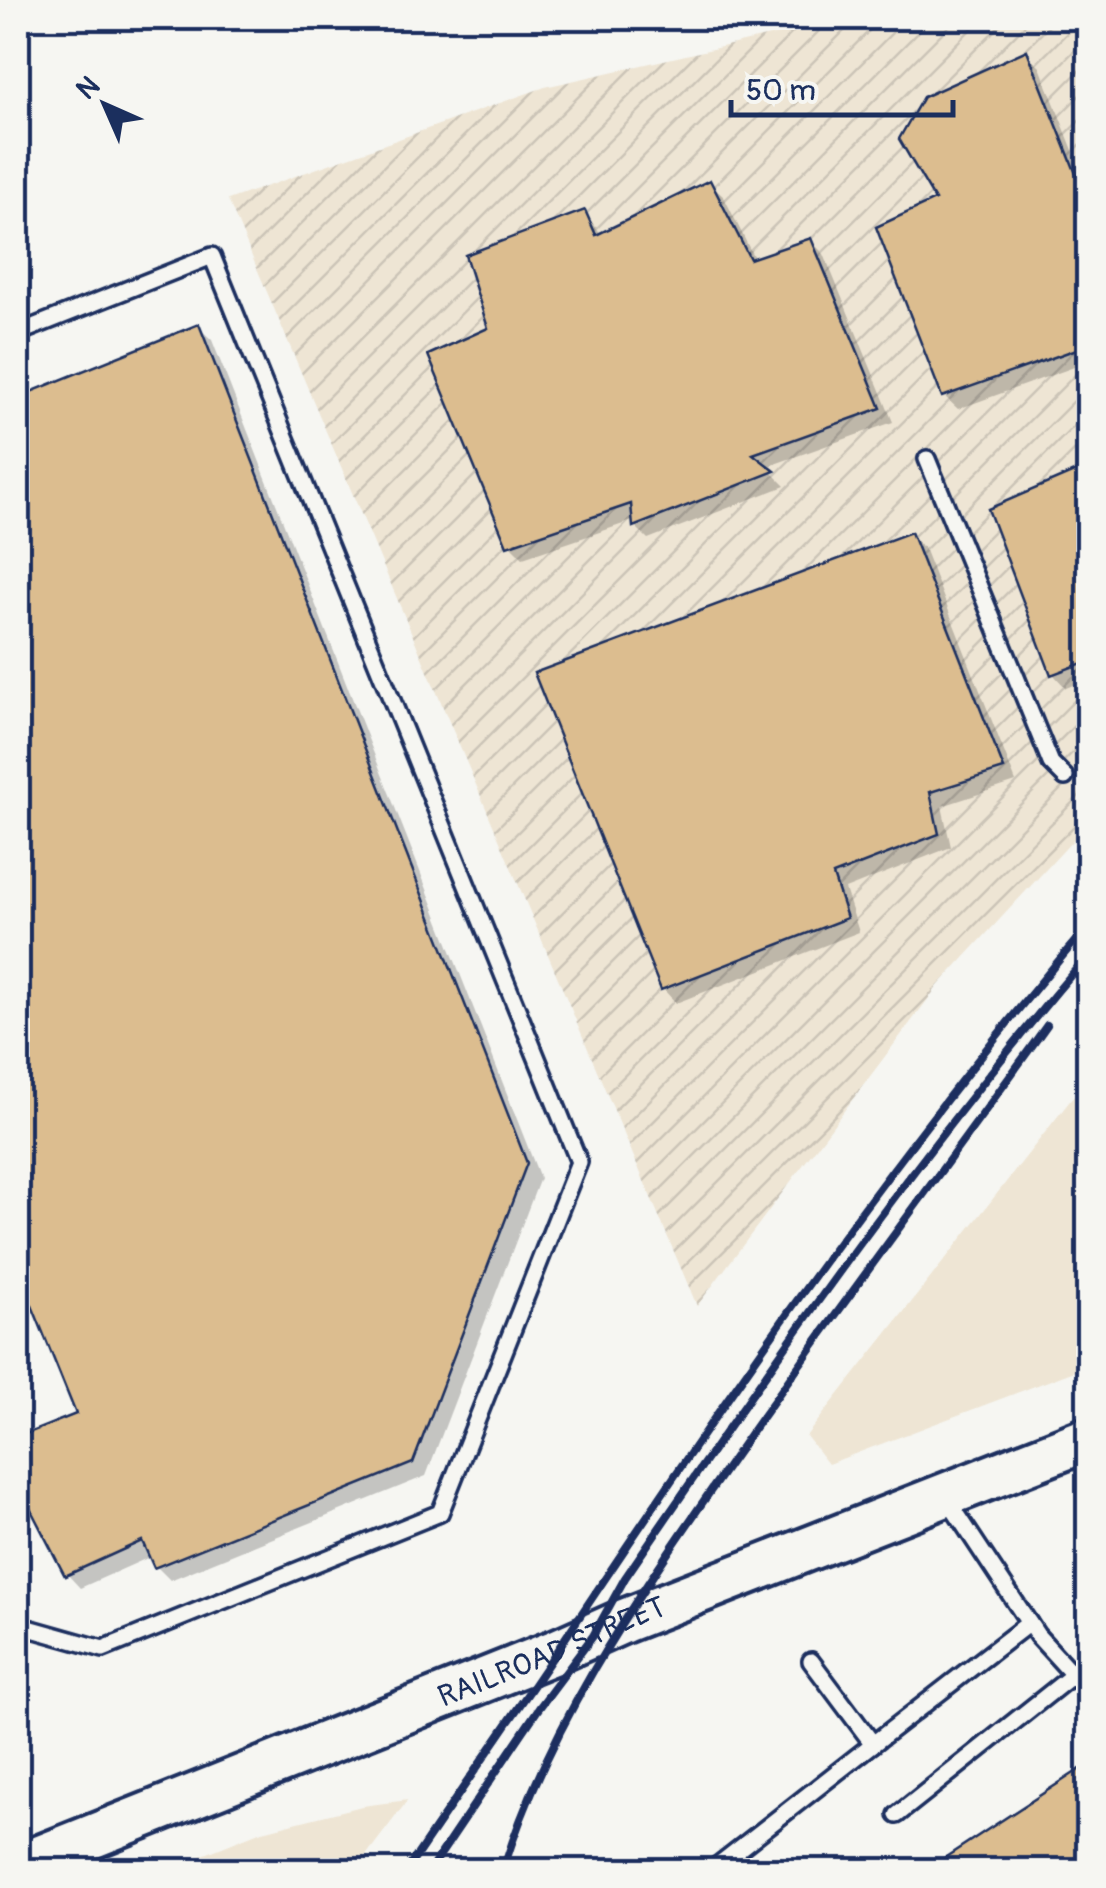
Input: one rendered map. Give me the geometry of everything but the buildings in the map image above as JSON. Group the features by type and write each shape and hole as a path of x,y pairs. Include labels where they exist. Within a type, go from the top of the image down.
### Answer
{"main road":[{"name":"RAILROAD STREET","path":"18,1866 1088,1439"}],"lane":[{"path":"18,333 212,256 579,1162 440,1513 102,1649 18,1625"},
{"path":"928,459 1050,763 1066,777"},
{"path":"944,1496 1030,1623 1088,1691"},
{"path":"712,1870 1030,1623"},
{"path":"812,1661 873,1744"},
{"path":"897,1815 1074,1674"}],"shaded area":[{"path":"849,18 1088,18 1088,824 938,986 697,1306 228,200 545,87"},
{"path":"1088,1078 1088,1366 828,1464 806,1436"},
{"path":"408,1800 355,1870 166,1870 259,1832 362,1806"}],"railway":[{"path":"407,1870 811,1281 946,1101 1088,926"},
{"path":"430,1870 539,1708 593,1636 625,1578 791,1339 965,1105 1088,955"},
{"path":"503,1870 521,1818 567,1718 622,1623 837,1312 1047,1025"}]}
